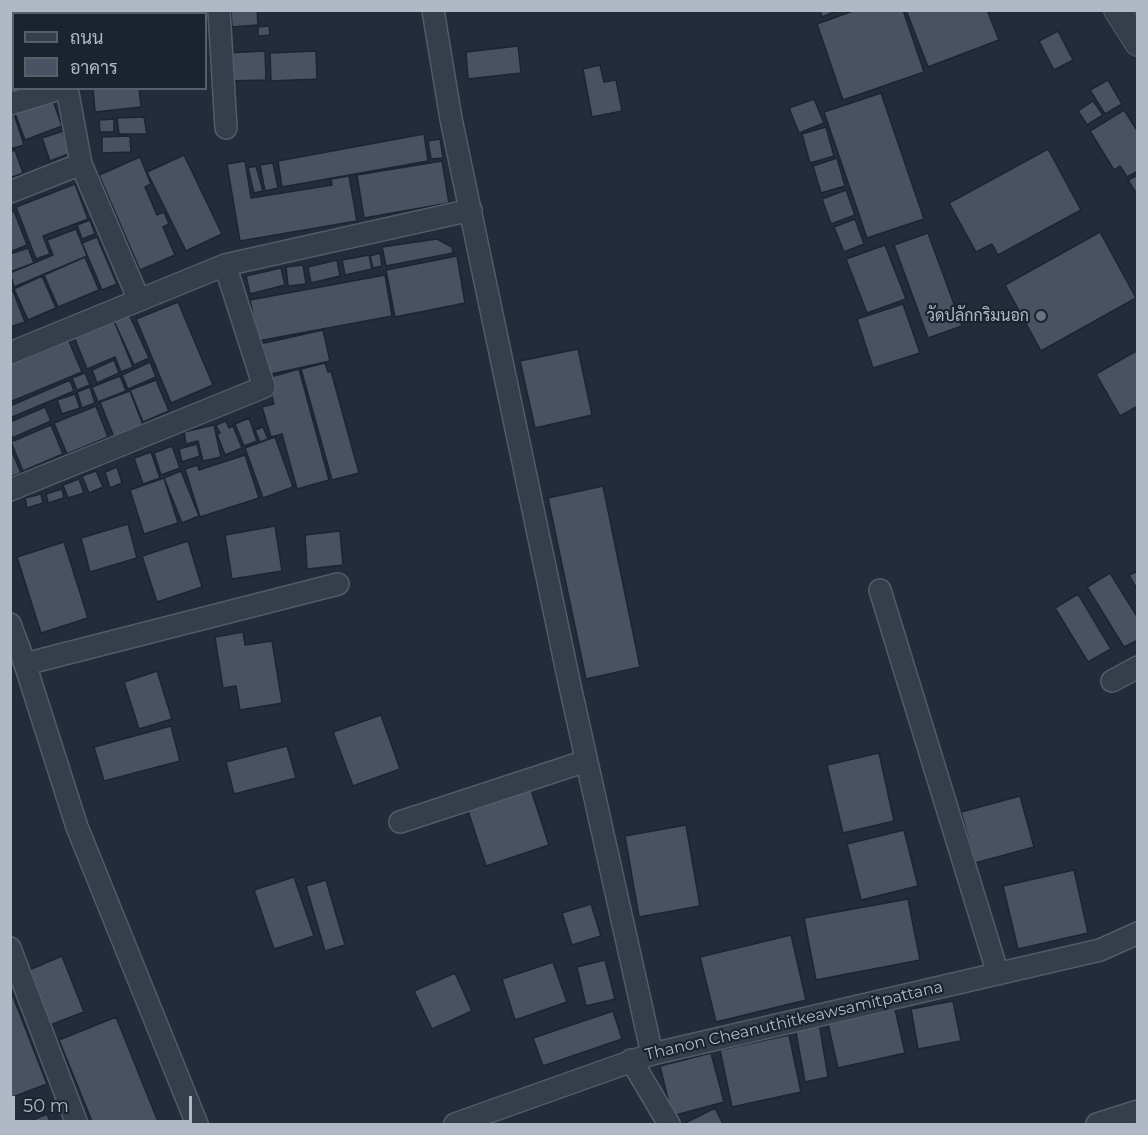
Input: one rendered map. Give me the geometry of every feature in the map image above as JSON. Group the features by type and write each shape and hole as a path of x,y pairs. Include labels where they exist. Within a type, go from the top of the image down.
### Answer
{"street":[{"path":"219,10 226,128"},
{"path":"433,10 451,119 586,760 652,1054"},
{"path":"1117,10 1137,43"},
{"path":"10,104 56,90"},
{"path":"67,90 81,164 139,300"},
{"path":"10,192 81,164"},
{"path":"10,352 225,266 471,210"},
{"path":"10,489 264,387 225,266"},
{"path":"25,664 338,584"},
{"path":"880,590 998,974"},
{"path":"10,624 77,827 198,1125"},
{"path":"1112,681 1137,667"},
{"path":"400,822 586,760"},
{"name":"Thanon Cheanuthitkeawsamitpattana","path":"455,1125 652,1054 1100,950 1137,933"},
{"path":"10,948 76,1125"},
{"path":"631,1060 669,1125"},
{"path":"1097,1125 1137,1111"}],"building":[{"path":"80,10 138,10 138,12 80,12"},
{"path":"231,10 257,10 258,25 232,27"},
{"path":"820,10 839,10 822,17"},
{"path":"856,10 903,10 924,72 843,100 817,24"},
{"path":"906,10 987,10 999,40 928,67"},
{"path":"12,26 12,60 10,60"},
{"path":"269,26 270,35 258,36 258,27"},
{"path":"1058,31 1073,60 1054,70 1039,41"},
{"path":"518,46 521,73 468,79 466,52"},
{"path":"265,51 266,80 229,81 228,53"},
{"path":"316,51 317,79 271,81 270,53"},
{"path":"600,65 604,82 616,80 622,111 592,117 583,69"},
{"path":"12,66 12,90 35,90 10,98 10,67"},
{"path":"1108,80 1122,104 1105,114 1090,90"},
{"path":"93,90 139,90 141,107 95,112"},
{"path":"881,93 924,219 867,238 824,112"},
{"path":"51,95 62,126 25,140 13,108"},
{"path":"814,99 824,123 799,133 789,108"},
{"path":"1093,101 1103,115 1087,125 1078,111"},
{"path":"1124,110 1138,132 1138,171 1127,177 1120,166 1114,170 1090,131"},
{"path":"14,114 24,145 10,149 10,115"},
{"path":"144,117 147,134 119,134 117,118"},
{"path":"114,119 114,132 100,132 99,120"},
{"path":"826,127 834,156 810,163 802,134"},
{"path":"63,131 71,153 50,161 42,138"},
{"path":"424,134 428,161 282,187 278,161"},
{"path":"130,136 131,152 102,153 102,137"},
{"path":"440,139 443,158 431,159 428,141"},
{"path":"1048,149 1081,210 998,255 992,244 976,252 949,203"},
{"path":"15,150 23,173 10,178 10,152"},
{"path":"184,155 222,234 186,251 147,172"},
{"path":"140,157 151,184 145,187 157,215 164,212 169,224 163,227 175,255 140,270 99,175"},
{"path":"837,158 845,186 821,193 813,166"},
{"path":"245,161 251,198 332,185 331,179 349,176 357,221 240,241 227,164"},
{"path":"442,161 449,203 364,218 357,175"},
{"path":"273,163 278,188 265,191 260,165"},
{"path":"256,166 263,191 254,193 248,168"},
{"path":"1138,175 1138,196 1128,180"},
{"path":"75,184 88,219 43,236 50,254 36,259 16,207"},
{"path":"846,190 855,215 831,224 822,199"},
{"path":"14,211 27,245 10,252 10,213"},
{"path":"855,219 864,244 844,252 834,227"},
{"path":"90,220 95,234 82,239 77,225"},
{"path":"76,229 87,256 14,287 10,273 53,255 47,240"},
{"path":"1100,232 1136,298 1041,351 1005,285"},
{"path":"928,233 962,326 928,338 894,245"},
{"path":"97,237 117,284 102,290 82,243"},
{"path":"437,239 452,247 453,253 386,266 382,247"},
{"path":"885,245 906,299 867,313 846,259"},
{"path":"28,248 34,263 10,272 10,254"},
{"path":"380,253 382,266 373,268 370,256"},
{"path":"369,255 372,269 345,275 342,260"},
{"path":"457,256 465,303 395,317 386,270"},
{"path":"85,257 99,290 58,307 44,275"},
{"path":"337,260 340,276 311,283 308,267"},
{"path":"303,265 306,284 288,286 286,267"},
{"path":"281,268 285,285 250,294 246,276"},
{"path":"385,275 392,316 258,341 250,300"},
{"path":"42,276 56,308 28,320 14,289"},
{"path":"13,291 25,322 10,327 10,292"},
{"path":"178,302 213,385 171,403 136,319"},
{"path":"903,304 920,353 873,368 857,319"},
{"path":"129,314 149,358 134,365 114,321"},
{"path":"114,321 133,367 121,372 115,357 87,369 74,337"},
{"path":"323,330 330,361 267,375 260,344"},
{"path":"68,339 82,372 10,402 10,363"},
{"path":"578,349 592,415 535,428 520,361"},
{"path":"1138,350 1138,406 1120,416 1096,374"},
{"path":"114,360 119,373 97,383 92,370"},
{"path":"150,362 156,377 128,389 122,375"},
{"path":"325,363 328,372 331,371 359,473 332,480 301,369"},
{"path":"299,369 329,480 297,489 282,434 271,437 262,407 274,404 267,378"},
{"path":"85,373 90,385 77,390 72,378"},
{"path":"120,376 126,391 98,402 92,387"},
{"path":"70,380 74,391 10,418 10,406"},
{"path":"156,380 169,411 143,422 130,390"},
{"path":"90,387 95,403 82,408 77,392"},
{"path":"130,391 143,425 114,437 100,402"},
{"path":"75,394 80,408 62,414 57,400"},
{"path":"96,406 108,437 67,454 54,423"},
{"path":"45,407 51,421 12,438 10,422"},
{"path":"249,418 257,441 244,446 235,424"},
{"path":"226,421 229,428 233,426 242,448 225,455 216,425"},
{"path":"51,425 63,454 23,471 11,442"},
{"path":"214,425 221,457 203,461 198,441 186,444 184,432"},
{"path":"263,427 268,439 260,442 255,430"},
{"path":"275,437 293,487 263,498 245,448"},
{"path":"197,444 200,456 182,462 179,449"},
{"path":"172,446 180,468 161,475 154,453"},
{"path":"10,447 21,473 10,477"},
{"path":"151,452 160,478 143,484 134,458"},
{"path":"245,455 259,498 200,517 185,469 198,465 199,470"},
{"path":"117,467 122,483 110,488 105,472"},
{"path":"96,471 103,487 89,493 82,476"},
{"path":"181,471 199,516 182,523 164,478"},
{"path":"164,478 178,523 144,534 130,490"},
{"path":"79,479 84,493 68,498 63,485"},
{"path":"603,486 640,667 586,679 548,498"},
{"path":"62,489 64,498 48,503 46,494"},
{"path":"41,494 43,503 27,508 25,498"},
{"path":"128,524 137,558 90,572 81,538"},
{"path":"275,526 282,571 232,579 225,535"},
{"path":"340,531 343,565 307,569 305,535"},
{"path":"188,541 202,587 157,602 142,556"},
{"path":"64,542 88,618 41,633 17,557"},
{"path":"1138,571 1138,591 1129,575"},
{"path":"1110,573 1138,618 1138,640 1124,647 1087,587"},
{"path":"1078,594 1111,649 1088,662 1055,608"},
{"path":"243,632 245,645 272,641 282,703 240,710 236,686 223,688 215,637"},
{"path":"157,671 172,719 139,729 124,682"},
{"path":"381,715 400,769 353,786 333,732"},
{"path":"171,726 180,761 104,781 94,747"},
{"path":"287,746 296,778 234,794 226,762"},
{"path":"879,753 894,821 843,833 827,765"},
{"path":"531,790 549,845 486,866 468,811"},
{"path":"1020,796 1034,847 975,863 961,812"},
{"path":"686,825 700,906 639,917 625,836"},
{"path":"904,830 918,886 861,900 847,844"},
{"path":"1074,870 1088,933 1018,949 1003,886"},
{"path":"294,877 314,936 274,949 254,890"},
{"path":"326,880 345,945 325,951 306,886"},
{"path":"908,899 920,960 816,980 804,918"},
{"path":"591,904 601,936 572,945 562,913"},
{"path":"791,935 806,1000 716,1022 700,957"},
{"path":"62,956 84,1012 50,1025 29,970"},
{"path":"605,960 615,999 586,1006 577,967"},
{"path":"553,962 567,1002 515,1020 502,979"},
{"path":"455,973 472,1011 432,1029 414,991"},
{"path":"10,989 47,1084 10,1098"},
{"path":"953,1001 961,1041 918,1049 911,1009"},
{"path":"895,1009 905,1053 838,1068 828,1024"},
{"path":"613,1011 622,1039 543,1066 533,1038"},
{"path":"116,1017 159,1124 93,1124 59,1040"},
{"path":"819,1023 828,1077 805,1082 795,1027"},
{"path":"789,1035 801,1092 732,1107 720,1050"},
{"path":"711,1053 724,1102 672,1116 660,1066"},
{"path":"715,1108 723,1124 683,1124"},
{"path":"47,1114 51,1124 23,1124"}],"place":[{"name":"วัดปลักกริมนอก","path":"1041,316"}]}
